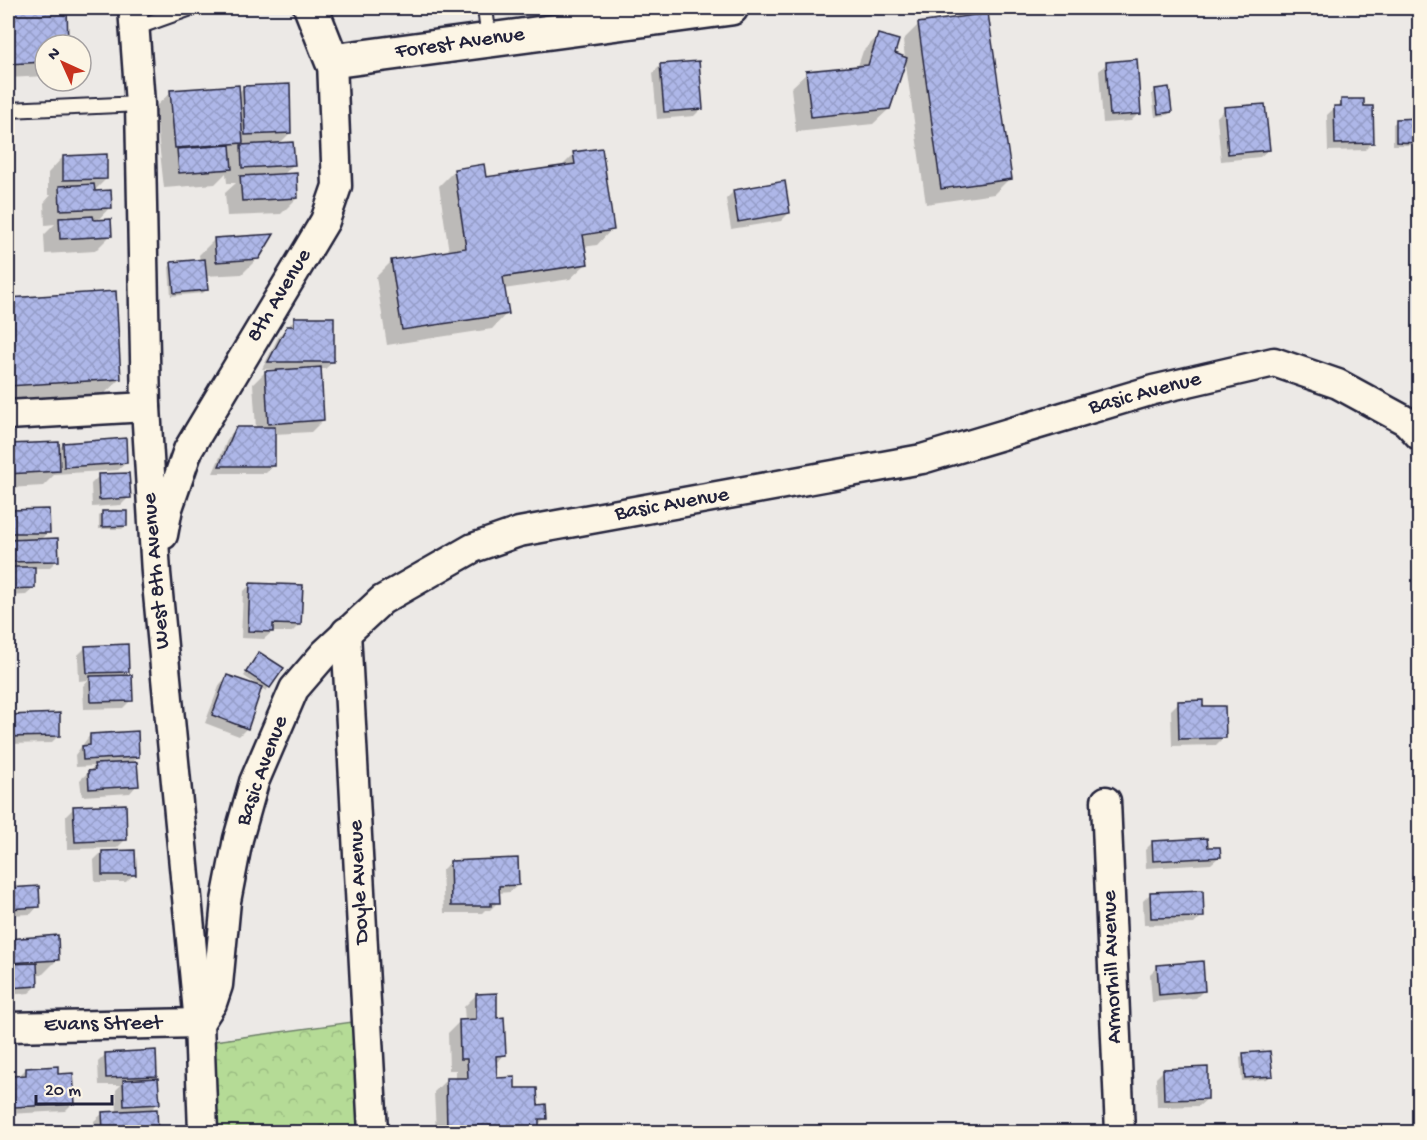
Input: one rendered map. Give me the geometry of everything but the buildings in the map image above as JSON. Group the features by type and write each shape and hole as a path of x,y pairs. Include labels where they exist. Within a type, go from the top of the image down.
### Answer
{"street":[{"name":"8th Avenue","path":"156,573 168,508 188,450 325,221 337,186 332,61 311,8"},
{"name":"Forest Avenue","path":"332,61 731,8"},
{"name":"West 8th Avenue","path":"134,18 140,104 146,407 156,573 199,1023 203,1132"},
{"name":"Basic Avenue","path":"199,1023 212,1004 218,985 226,901 238,839 254,782 294,689 346,632 382,600 473,548 519,532 922,459 1153,390 1274,362 1338,384 1406,421 1419,436"},
{"path":"8,415 146,407"},
{"name":"Doyle Avenue","path":"346,632 374,1132"},
{"name":"Armorhill Avenue","path":"1106,801 1118,1033 1120,1132"},
{"name":"Evans Street","path":"8,1027 199,1023"}],"lane":[{"path":"134,18 191,8"},
{"path":"485,8 489,40"},
{"path":"8,111 140,104"}],"green space":[{"path":"367,1020 374,1132 206,1132 200,1043"}]}
